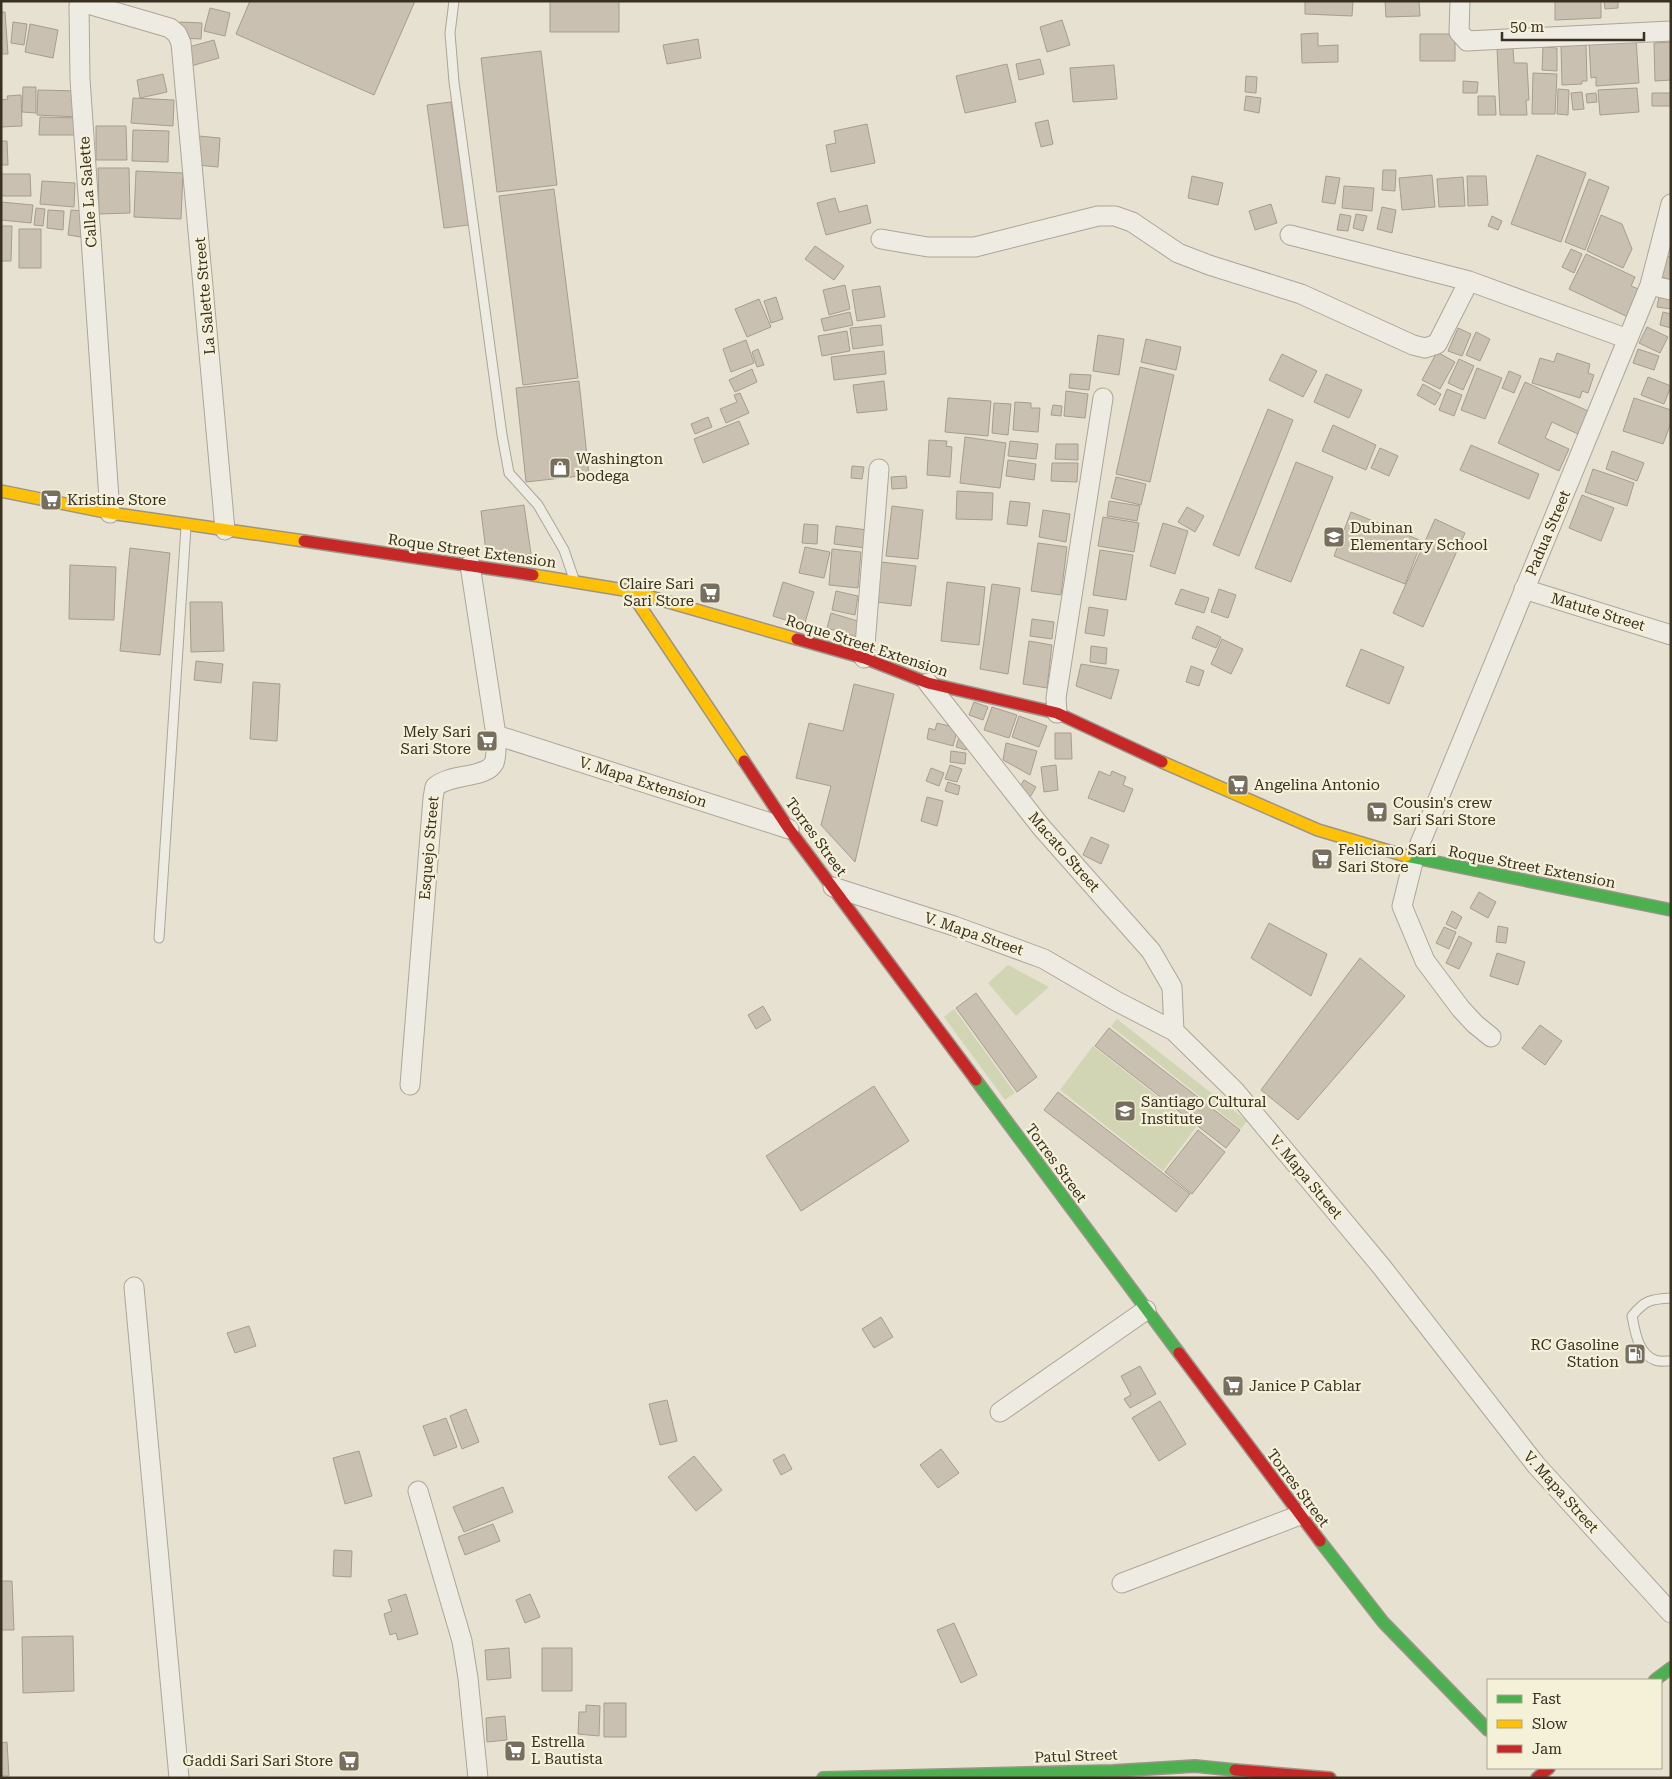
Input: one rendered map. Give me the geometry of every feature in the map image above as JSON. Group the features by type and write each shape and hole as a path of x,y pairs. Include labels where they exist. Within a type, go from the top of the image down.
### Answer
{"street":[{"path":"1460,1 1459,32 1467,41 1671,30"},
{"name":"Calle La Salette","path":"110,513 80,80 79,6 86,2 170,28 177,34 181,43 184,62"},
{"name":"La Salette Street","path":"184,62 225,530"},
{"name":"Padua Street","path":"1490,1037 1461,1009 1425,961 1402,906 1414,858 1650,285 1671,204"},
{"path":"881,238 928,247 975,247 1098,216 1115,216 1132,222 1178,253 1209,265 1301,294 1413,345 1425,348 1437,344 1469,281"},
{"path":"1290,235 1469,281 1628,339"},
{"path":"1650,285 1671,290"},
{"path":"1057,713 1056,698 1103,398"},
{"path":"864,658 879,469"},
{"name":"Roque Street Extension","path":"1,491 110,513 470,565 630,591 864,658 928,683 1057,713 1179,770 1318,830 1414,858 1671,910"},
{"name":"Esquejo Street","path":"410,1085 432,798 435,787 441,781 479,773 492,766 495,762 496,735 470,565"},
{"name":"Matute Street","path":"1524,589 1671,635"},
{"name":"Torres Street","path":"630,591 789,829 1300,1515 1383,1622 1487,1729"},
{"name":"Macato Street","path":"928,683 1042,828 1151,951 1172,987 1174,1031"},
{"name":"V. Mapa Extension","path":"496,735 789,829"},
{"name":"V. Mapa Street","path":"833,887 954,926 1044,959 1116,1001 1174,1031 1235,1091 1381,1266 1536,1465 1671,1613"},
{"path":"134,1287 179,1778"},
{"path":"1000,1412 1146,1310"},
{"path":"418,1491 462,1641 468,1678 478,1778"},
{"path":"1122,1583 1300,1515"},
{"path":"1656,1679 1671,1668"},
{"path":"1534,1776 1547,1769"},
{"name":"Patul Street","path":"823,1778 1199,1772 1330,1778"}],"lane":[{"path":"454,1 450,33 454,82 502,435 509,473 538,505 564,550 575,581"},
{"path":"159,938 186,524"},
{"path":"1671,1298 1652,1299 1641,1305 1632,1316 1636,1336 1643,1350 1654,1360 1671,1361"}],"green space":[{"path":"1008,965 1049,987 1016,1016 988,983"},
{"path":"954,1009 1015,1093 1005,1100 944,1017"},
{"path":"1117,1019 1247,1121 1241,1129 1111,1026"},
{"path":"1093,1046 1196,1127 1163,1171 1060,1090"}],"building":[{"path":"250,1 415,1 374,95 236,34"},
{"path":"550,1 619,1 619,32 550,32"},
{"path":"1305,1 1353,1 1352,16 1305,14"},
{"path":"1385,1 1419,1 1420,16 1386,17"},
{"path":"1555,1 1601,1 1601,18 1555,20"},
{"path":"1604,1 1618,1 1618,8 1605,9"},
{"path":"210,8 230,13 225,36 204,31"},
{"path":"1,12 5,12 8,54 1,54"},
{"path":"1062,20 1070,45 1047,52 1040,27"},
{"path":"13,22 27,24 24,45 11,43"},
{"path":"180,22 202,23 201,39 179,38"},
{"path":"30,24 58,30 53,58 25,52"},
{"path":"1318,33 1318,46 1338,45 1338,62 1302,63 1301,34"},
{"path":"1420,34 1455,34 1455,61 1420,61"},
{"path":"698,39 701,58 667,64 663,45"},
{"path":"1636,39 1639,83 1596,86 1596,77 1591,78 1589,42"},
{"path":"214,40 219,58 191,66 185,48"},
{"path":"1671,42 1671,80 1655,81 1654,43"},
{"path":"1586,45 1587,81 1582,81 1582,84 1562,85 1561,46"},
{"path":"1543,47 1557,48 1557,71 1542,70"},
{"path":"1497,48 1513,48 1514,63 1527,63 1529,100 1526,100 1527,115 1500,115"},
{"path":"541,51 557,185 497,192 481,58"},
{"path":"1040,59 1044,74 1019,80 1016,64"},
{"path":"1007,64 1016,102 965,113 956,76"},
{"path":"1114,65 1117,99 1073,102 1070,68"},
{"path":"1533,73 1557,74 1555,114 1532,114"},
{"path":"163,74 167,92 140,98 137,80"},
{"path":"1246,76 1257,77 1256,93 1245,92"},
{"path":"1463,81 1478,82 1477,93 1463,93"},
{"path":"23,87 36,87 36,113 22,112"},
{"path":"1637,88 1639,112 1600,115 1598,90"},
{"path":"1558,89 1569,90 1568,115 1557,114"},
{"path":"38,90 79,91 78,117 37,115"},
{"path":"1582,92 1584,109 1573,110 1571,93"},
{"path":"1596,93 1597,102 1587,103 1586,94"},
{"path":"1652,93 1671,93 1671,106 1652,106"},
{"path":"21,95 22,126 1,127 1,100 8,99 7,96"},
{"path":"1246,96 1261,98 1259,113 1244,110"},
{"path":"1478,96 1495,96 1496,115 1478,115"},
{"path":"133,98 174,100 173,126 131,123"},
{"path":"451,102 469,225 444,228 427,105"},
{"path":"40,117 78,118 78,135 39,135"},
{"path":"1048,120 1053,144 1041,147 1035,123"},
{"path":"867,124 875,163 831,172 826,145 836,143 834,131"},
{"path":"96,126 126,126 127,160 96,160"},
{"path":"133,130 169,131 168,162 132,161"},
{"path":"199,136 220,138 218,167 197,165"},
{"path":"1,141 7,141 8,165 1,165"},
{"path":"1537,155 1586,173 1561,242 1511,224"},
{"path":"98,168 129,168 130,213 99,214"},
{"path":"1383,170 1396,170 1395,191 1382,190"},
{"path":"136,171 183,173 181,219 134,217"},
{"path":"1,174 30,174 31,196 1,196"},
{"path":"1432,175 1435,207 1402,210 1399,178"},
{"path":"1192,176 1223,183 1218,205 1188,198"},
{"path":"1326,176 1340,178 1335,204 1322,202"},
{"path":"1467,176 1486,176 1488,205 1468,206"},
{"path":"1463,177 1465,206 1439,207 1437,179"},
{"path":"1589,179 1609,187 1585,250 1565,242"},
{"path":"42,181 75,183 74,207 40,204"},
{"path":"1344,186 1374,188 1372,211 1342,208"},
{"path":"554,189 578,378 523,385 499,196"},
{"path":"835,198 839,212 867,205 871,223 826,235 817,203"},
{"path":"1,202 33,205 31,223 1,220"},
{"path":"1271,204 1277,223 1255,230 1249,211"},
{"path":"1382,207 1396,210 1392,233 1377,229"},
{"path":"36,208 45,209 43,226 34,225"},
{"path":"48,210 64,211 63,230 47,228"},
{"path":"71,210 84,211 81,237 68,235"},
{"path":"1340,214 1351,216 1348,231 1337,230"},
{"path":"1356,214 1367,216 1363,231 1353,228"},
{"path":"1601,215 1622,224 1632,249 1623,268 1587,251"},
{"path":"1492,216 1502,221 1498,230 1488,226"},
{"path":"1,226 12,226 11,261 1,261"},
{"path":"19,229 41,229 41,268 19,268"},
{"path":"815,246 844,266 834,280 805,259"},
{"path":"1571,249 1582,254 1574,273 1562,267"},
{"path":"1586,254 1635,277 1631,286 1643,291 1630,318 1569,289"},
{"path":"1665,256 1671,257 1671,280 1659,276"},
{"path":"845,285 850,309 829,315 823,290"},
{"path":"880,286 885,317 857,321 852,290"},
{"path":"1659,296 1671,298 1671,309 1657,307"},
{"path":"776,297 783,319 771,323 764,301"},
{"path":"759,299 771,327 747,337 735,309"},
{"path":"850,312 853,325 824,331 821,319"},
{"path":"1663,312 1671,314 1671,328 1660,325"},
{"path":"881,325 883,345 853,349 850,328"},
{"path":"1647,327 1668,337 1660,353 1639,343"},
{"path":"1458,328 1471,334 1462,356 1448,351"},
{"path":"847,331 850,351 822,356 818,336"},
{"path":"1476,332 1490,339 1480,361 1466,355"},
{"path":"1098,335 1124,339 1119,375 1093,371"},
{"path":"1146,339 1181,347 1176,370 1141,362"},
{"path":"746,340 754,363 731,372 723,349"},
{"path":"758,349 764,365 757,367 752,352"},
{"path":"1638,349 1659,356 1654,370 1633,363"},
{"path":"884,351 886,374 834,380 831,357"},
{"path":"1437,352 1455,362 1440,389 1422,380"},
{"path":"1557,353 1590,364 1588,373 1594,375 1588,393 1582,391 1580,398 1532,383 1540,358 1554,362"},
{"path":"1282,354 1317,371 1303,397 1269,380"},
{"path":"1459,359 1474,366 1463,390 1448,383"},
{"path":"1140,367 1174,375 1150,482 1116,474"},
{"path":"1477,368 1502,378 1485,419 1461,410"},
{"path":"752,369 757,382 735,392 729,380"},
{"path":"1509,371 1521,376 1514,393 1502,388"},
{"path":"1070,374 1091,375 1089,390 1069,388"},
{"path":"1326,374 1362,390 1349,418 1314,402"},
{"path":"1648,377 1671,386 1664,404 1641,395"},
{"path":"579,381 589,475 526,482 516,388"},
{"path":"884,381 887,410 857,413 853,385"},
{"path":"1525,382 1588,411 1578,434 1552,422 1545,438 1569,449 1559,471 1498,443"},
{"path":"1423,384 1441,394 1435,405 1417,395"},
{"path":"1447,389 1462,395 1454,416 1439,410"},
{"path":"1066,391 1088,394 1085,418 1064,416"},
{"path":"740,393 749,413 726,423 720,409 737,402 734,395"},
{"path":"948,398 991,401 988,436 945,432"},
{"path":"1634,398 1671,410 1671,423 1663,444 1623,431"},
{"path":"1015,402 1031,403 1031,408 1040,408 1038,432 1013,430"},
{"path":"994,403 1011,404 1008,435 992,433"},
{"path":"1053,405 1062,406 1061,416 1051,415"},
{"path":"1268,409 1293,420 1239,556 1213,545"},
{"path":"708,417 712,427 695,434 691,424"},
{"path":"739,421 749,444 703,463 694,439"},
{"path":"1333,425 1376,445 1366,470 1322,451"},
{"path":"965,437 1006,443 1000,488 960,483"},
{"path":"929,440 947,441 946,446 952,447 950,477 927,475"},
{"path":"1010,441 1038,444 1036,459 1008,456"},
{"path":"1056,444 1078,444 1078,460 1055,459"},
{"path":"1471,445 1539,474 1529,499 1460,470"},
{"path":"1380,448 1398,456 1389,476 1371,468"},
{"path":"1612,451 1644,463 1637,481 1606,469"},
{"path":"1008,460 1036,464 1034,480 1006,476"},
{"path":"1296,462 1333,477 1291,582 1255,568"},
{"path":"1052,463 1078,463 1077,482 1051,481"},
{"path":"852,466 864,467 862,479 851,478"},
{"path":"1593,469 1634,483 1627,506 1585,492"},
{"path":"906,476 907,488 892,489 891,477"},
{"path":"1116,477 1146,484 1141,505 1111,498"},
{"path":"957,491 993,493 992,520 956,519"},
{"path":"1582,495 1614,508 1601,541 1569,528"},
{"path":"1010,501 1030,503 1027,526 1007,524"},
{"path":"1109,501 1140,506 1137,521 1107,516"},
{"path":"524,505 531,554 487,560 481,511"},
{"path":"892,506 923,510 918,559 886,556"},
{"path":"1187,507 1204,516 1195,532 1178,522"},
{"path":"1043,510 1070,514 1066,542 1039,537"},
{"path":"1351,512 1422,541 1405,584 1334,556"},
{"path":"1103,517 1139,523 1134,552 1098,546"},
{"path":"1435,519 1465,533 1423,627 1393,613"},
{"path":"1163,523 1188,531 1175,574 1150,566"},
{"path":"804,524 818,525 817,544 802,543"},
{"path":"836,526 868,530 866,548 834,544"},
{"path":"1038,543 1067,547 1061,595 1031,591"},
{"path":"805,547 830,552 824,578 799,573"},
{"path":"130,548 170,553 160,655 120,651"},
{"path":"832,549 861,552 858,588 829,585"},
{"path":"1100,550 1133,555 1126,600 1093,595"},
{"path":"881,562 916,566 911,606 876,602"},
{"path":"70,565 116,567 114,620 69,619"},
{"path":"783,582 814,592 804,626 773,616"},
{"path":"947,582 985,587 979,645 941,641"},
{"path":"992,584 1020,588 1008,674 980,669"},
{"path":"1181,589 1209,598 1204,613 1175,604"},
{"path":"1219,589 1236,595 1228,618 1211,612"},
{"path":"836,591 858,596 855,615 832,610"},
{"path":"190,602 222,602 224,651 191,652"},
{"path":"1089,607 1108,610 1104,636 1085,633"},
{"path":"831,613 861,622 857,637 827,628"},
{"path":"1032,619 1054,622 1052,639 1030,636"},
{"path":"1197,626 1221,637 1216,648 1192,638"},
{"path":"1222,639 1243,649 1231,674 1211,664"},
{"path":"1029,641 1052,645 1047,688 1023,684"},
{"path":"1091,646 1107,648 1106,664 1090,662"},
{"path":"1361,649 1404,667 1389,704 1346,686"},
{"path":"196,661 223,664 221,683 194,680"},
{"path":"1081,664 1119,670 1111,699 1076,686"},
{"path":"1191,666 1204,671 1199,686 1186,682"},
{"path":"253,682 280,684 277,741 250,739"},
{"path":"854,684 894,694 855,862 821,825 831,786 796,778 809,723 843,731"},
{"path":"974,702 988,707 983,720 969,715"},
{"path":"992,707 1017,715 1009,738 984,730"},
{"path":"1019,716 1047,726 1039,747 1012,737"},
{"path":"937,723 958,728 953,746 927,739 929,728 935,730"},
{"path":"1055,733 1071,733 1072,759 1055,759"},
{"path":"959,737 969,740 966,750 956,747"},
{"path":"1006,743 1037,751 1030,775 1003,760"},
{"path":"951,751 966,753 965,764 950,762"},
{"path":"950,765 962,769 957,782 945,779"},
{"path":"1056,765 1058,790 1044,792 1041,767"},
{"path":"931,768 944,773 939,786 926,781"},
{"path":"1099,771 1110,776 1112,771 1126,777 1123,785 1133,789 1124,812 1088,798"},
{"path":"1024,780 1036,787 1029,799 1017,791"},
{"path":"948,782 960,786 958,795 945,791"},
{"path":"927,797 943,801 937,826 921,821"},
{"path":"1091,837 1109,845 1101,864 1083,855"},
{"path":"1479,892 1496,902 1488,918 1470,908"},
{"path":"1452,911 1462,917 1456,929 1446,924"},
{"path":"1269,923 1327,954 1311,996 1251,958"},
{"path":"1498,926 1508,928 1506,943 1496,942"},
{"path":"1444,927 1456,932 1449,949 1436,943"},
{"path":"1459,936 1472,943 1459,969 1446,963"},
{"path":"1497,953 1525,962 1518,985 1490,976"},
{"path":"1360,958 1405,996 1298,1120 1261,1090"},
{"path":"976,993 1037,1077 1017,1092 956,1008"},
{"path":"763,1006 771,1020 756,1029 748,1015"},
{"path":"1540,1025 1562,1041 1545,1065 1522,1048"},
{"path":"1109,1028 1240,1130 1226,1148 1095,1046"},
{"path":"874,1086 909,1141 801,1211 766,1156"},
{"path":"1058,1092 1190,1194 1176,1212 1044,1110"},
{"path":"1198,1130 1225,1152 1192,1194 1165,1172"},
{"path":"881,1317 893,1337 874,1348 862,1329"},
{"path":"249,1326 256,1346 235,1353 227,1333"},
{"path":"1140,1366 1156,1394 1130,1408 1124,1399 1131,1395 1121,1376"},
{"path":"667,1400 677,1441 660,1445 649,1404"},
{"path":"1160,1401 1186,1444 1159,1461 1132,1418"},
{"path":"466,1409 479,1442 462,1449 450,1416"},
{"path":"446,1418 457,1447 434,1456 423,1426"},
{"path":"941,1449 959,1473 938,1488 920,1465"},
{"path":"359,1451 372,1496 345,1504 333,1458"},
{"path":"784,1454 792,1469 781,1475 773,1460"},
{"path":"694,1456 722,1490 696,1511 668,1477"},
{"path":"503,1487 513,1512 464,1532 453,1507"},
{"path":"493,1524 500,1541 465,1555 458,1537"},
{"path":"334,1550 352,1551 351,1577 333,1576"},
{"path":"1,1581 12,1581 14,1630 1,1630"},
{"path":"406,1594 418,1634 398,1640 396,1633 390,1635 384,1614 392,1611 388,1600"},
{"path":"530,1594 540,1617 525,1623 516,1600"},
{"path":"954,1623 977,1675 961,1683 937,1630"},
{"path":"73,1636 74,1691 23,1693 22,1637"},
{"path":"509,1648 511,1678 487,1680 485,1650"},
{"path":"542,1648 572,1648 572,1691 542,1691"},
{"path":"604,1703 626,1703 626,1737 604,1737"},
{"path":"586,1705 600,1706 599,1736 578,1734 579,1712 586,1712"},
{"path":"505,1716 507,1740 487,1742 486,1718"},
{"path":"7,1742 9,1776 1,1776 1,1743"}],"traffic: fast":[{"path":"1406,856 1671,910"},
{"path":"976,1080 1179,1353"},
{"path":"1320,1541 1383,1622 1487,1729"},
{"path":"1656,1679 1671,1668"},
{"path":"823,1778 1113,1771 1195,1766 1235,1770"}],"traffic: slow":[{"path":"1,491 110,513 304,541"},
{"path":"533,575 630,591 797,639"},
{"path":"630,591 744,761"},
{"path":"1162,762 1318,830 1406,856"}],"traffic: jam":[{"path":"304,541 533,575"},
{"path":"797,639 864,658 928,683 1057,713 1162,762"},
{"path":"744,761 789,829 976,1080"},
{"path":"1179,1353 1320,1541"},
{"path":"1537,1778 1548,1769"},
{"path":"1235,1770 1330,1778"}],"place":[{"name":"Washington bodega","path":"560,468"},
{"name":"Kristine Store","path":"51,500"},
{"name":"Dubinan Elementary School","path":"1334,537"},
{"name":"Claire Sari Sari Store","path":"710,593"},
{"name":"Mely Sari Sari Store","path":"487,741"},
{"name":"Angelina Antonio","path":"1238,785"},
{"name":"Cousin's crew Sari Sari Store","path":"1377,812"},
{"name":"Feliciano Sari Sari Store","path":"1322,859"},
{"name":"Santiago Cultural Institute","path":"1125,1111"},
{"name":"RC Gasoline Station","path":"1635,1354"},
{"name":"Janice P Cablar","path":"1233,1386"},
{"name":"Estrella L Bautista","path":"515,1751"},
{"name":"Gaddi Sari Sari Store","path":"349,1761"}]}
